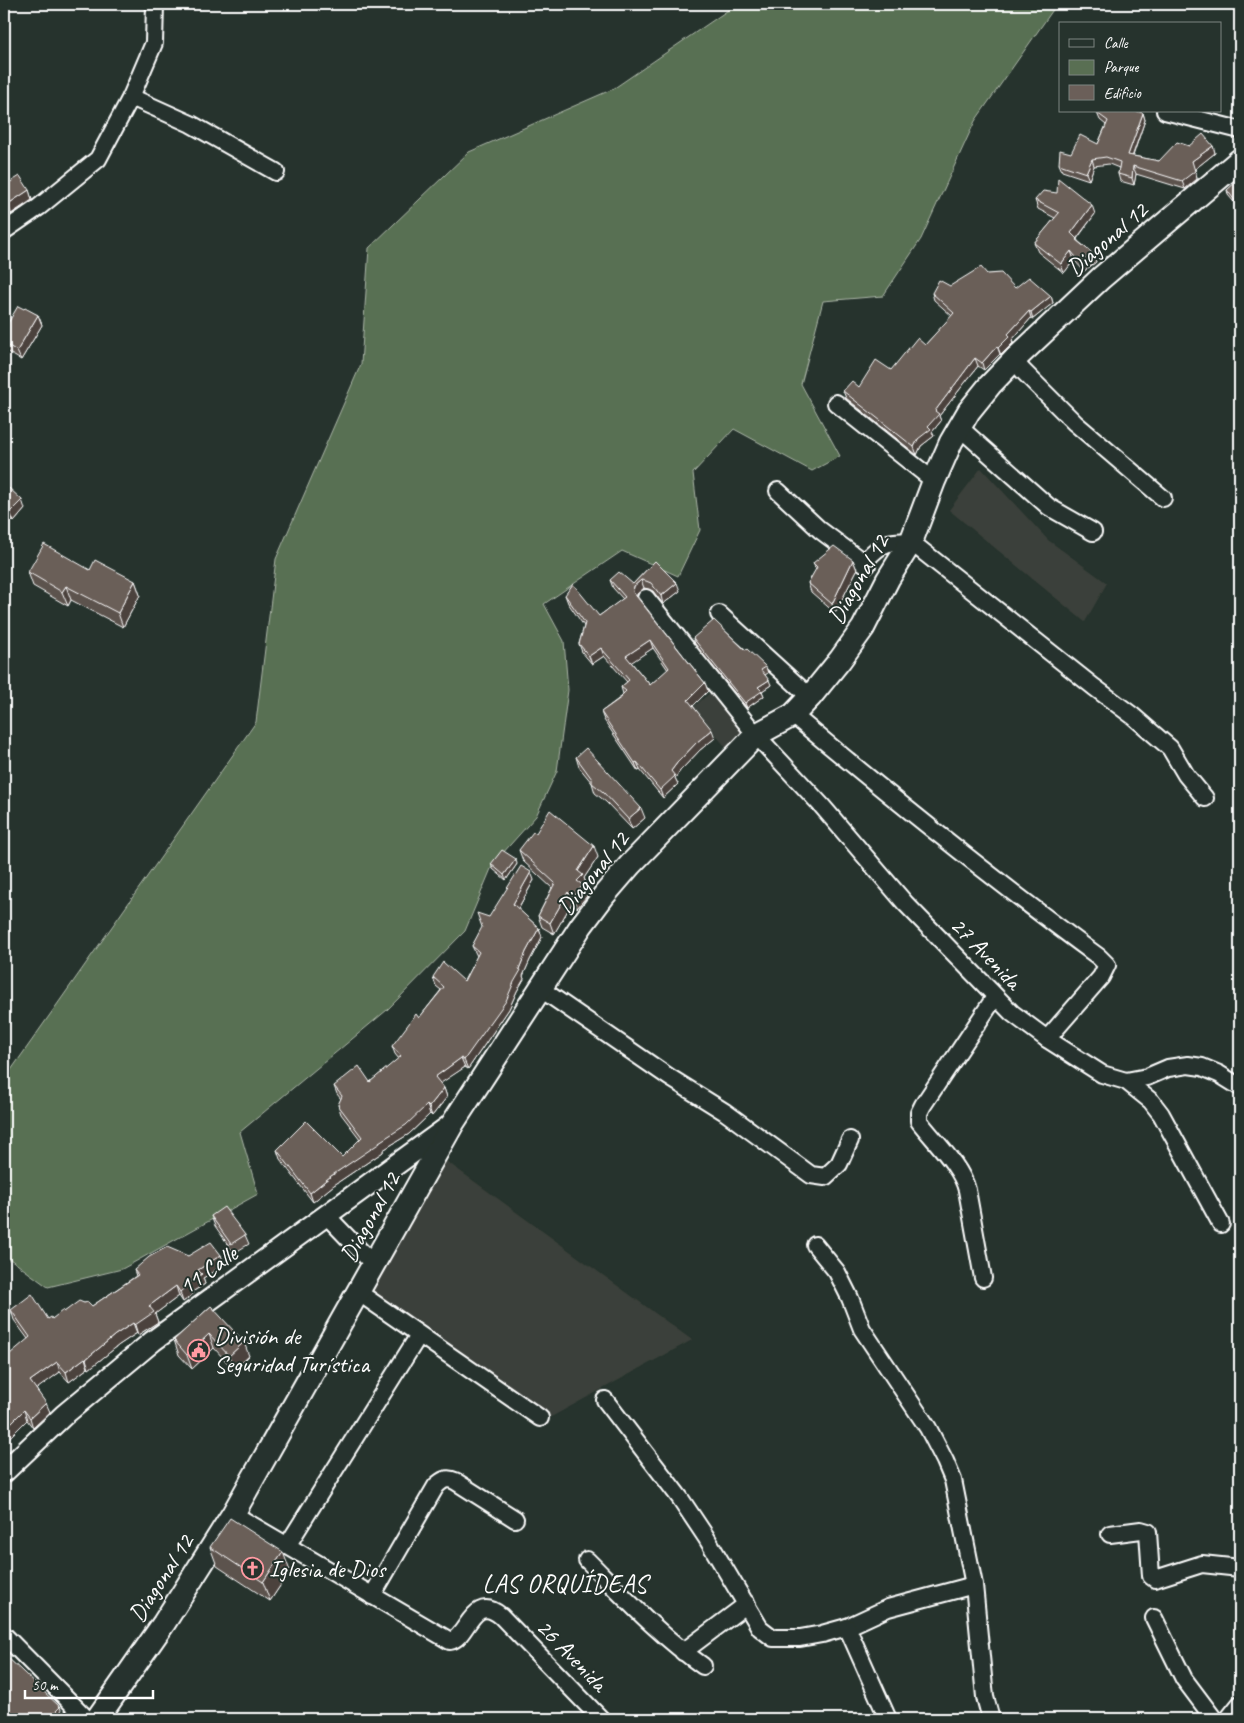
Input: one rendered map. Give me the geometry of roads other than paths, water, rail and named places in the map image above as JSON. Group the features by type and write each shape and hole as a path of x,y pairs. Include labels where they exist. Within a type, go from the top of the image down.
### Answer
{"main road":[{"name":"Diagonal 12","path":"97,1719 169,1615 233,1514 453,1123 581,926 605,894 637,858 756,735 793,715 810,697 863,628 888,580 911,542 934,481 959,427 990,385 1101,278 1240,160"}],"street":[{"path":"4,231 39,207 98,159 131,97 154,43 155,4"},
{"path":"131,97 191,124 276,172"},
{"path":"1169,112 1240,130"},
{"path":"1014,360 1075,423 1164,498"},
{"path":"836,403 934,481"},
{"path":"959,427 1049,507 1093,532"},
{"path":"778,491 820,530 888,580"},
{"path":"867,565 867,559 884,543 896,540 911,542 1133,716 1170,748 1186,774 1205,798"},
{"name":"27 Avenida","path":"646,598 756,735 822,806 905,903 994,997 1047,1039 1102,1074 1126,1082"},
{"path":"720,614 810,697"},
{"path":"793,715 880,788 1035,911 1099,957 1107,965 1101,977 1047,1039"},
{"path":"541,989 669,1077 725,1112 811,1175 825,1177 839,1164 850,1140"},
{"path":"983,1278 964,1179 918,1121 923,1105 994,997"},
{"path":"1126,1082 1147,1077 1168,1068 1188,1065 1202,1067 1219,1074 1240,1087"},
{"path":"1126,1082 1151,1101 1161,1114 1221,1224"},
{"name":"11 Calle","path":"4,1472 44,1432 110,1376 175,1325 453,1123"},
{"path":"326,1215 374,1265"},
{"path":"815,1244 837,1272 847,1291 862,1329 928,1428 946,1461 958,1499 974,1585 986,1697 991,1719"},
{"path":"358,1292 540,1418"},
{"path":"287,1546 419,1335"},
{"path":"605,1400 680,1498 706,1537 760,1628 773,1638 800,1638 847,1627 888,1608 974,1585"},
{"path":"372,1596 436,1486 442,1481 448,1479 455,1480 515,1520"},
{"name":"26 Avenida","path":"233,1514 450,1641 456,1639 474,1615 486,1609 492,1610 501,1616 601,1719"},
{"path":"1110,1534 1141,1530 1148,1532 1151,1576 1154,1579 1202,1564 1240,1568"},
{"path":"587,1560 642,1616 683,1652 703,1666"},
{"path":"683,1652 747,1604"},
{"path":"1154,1618 1184,1679 1214,1719"},
{"path":"847,1627 888,1719"},
{"path":"4,1635 87,1719"},
{"path":"1228,1719 1240,1704"}],"place":[{"name":"División de Seguridad Turística","path":"198,1350"},
{"name":"Iglesia de Dios","path":"253,1569"}],"district":[{"name":"LAS ORQUÍDEAS","path":"565,1583"}]}
